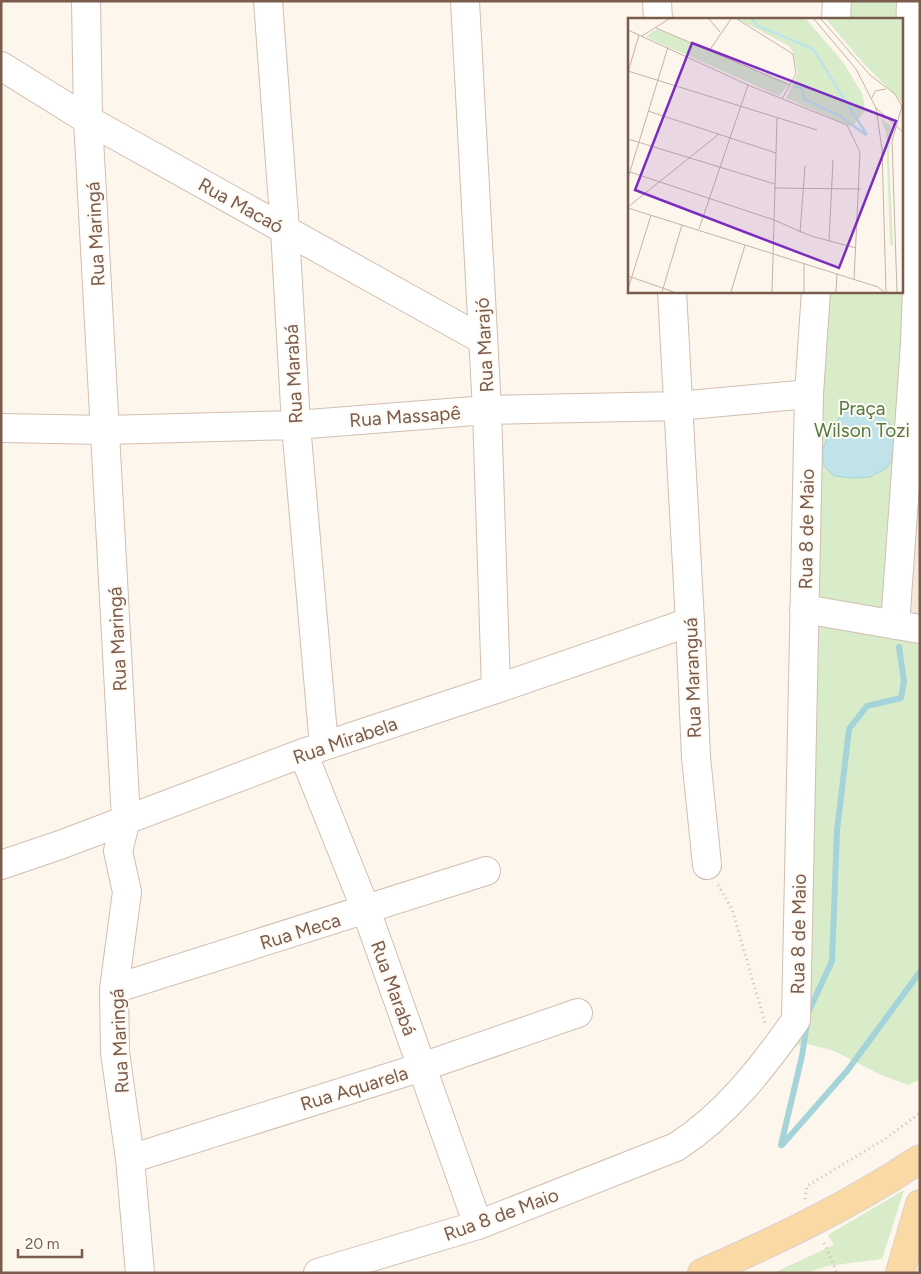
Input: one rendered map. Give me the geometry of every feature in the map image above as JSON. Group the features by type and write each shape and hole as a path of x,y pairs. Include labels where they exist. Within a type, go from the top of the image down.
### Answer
{"main road":[{"path":"702,1273 814,1222 855,1200 920,1159"},
{"path":"900,1273 920,1204"}],"street":[{"name":"Rua Maringá","path":"86,1 88,120 126,819 118,851 127,892 114,989 115,1052 130,1159 140,1273"},
{"name":"Rua Marabá","path":"268,1 285,230 313,750 366,910 478,1226"},
{"name":"Rua Marajó","path":"465,1 487,410 496,689"},
{"path":"657,1 658,18"},
{"path":"836,18 837,1"},
{"path":"804,609 908,627 917,288 915,111 909,68 911,1"},
{"name":"Rua Macaó","path":"1,66 88,120 483,340"},
{"name":"Rua Maranguá","path":"672,292 696,757 707,865"},
{"name":"Rua 8 de Maio","path":"318,1273 478,1226 676,1147 695,1135 715,1118 774,1052 796,1020 809,394 816,292"},
{"name":"Rua Massapê","path":"1,428 106,430 296,425 487,410 678,406 809,394"},
{"name":"Rua Mirabela","path":"1,864 60,845 313,750 690,622"},
{"name":"Rua Meca","path":"114,989 486,871"},
{"name":"Rua Aquarela","path":"130,1159 422,1067 578,1013"}],"path":[{"path":"707,865 732,909 774,1052"},
{"path":"805,1201 808,1186 885,1140 920,1113"}],"shaded area":[{"path":"920,402 920,626 903,614"}],"green space":[{"name":"Praça Wilson Tozi","path":"841,1 906,1 915,272 897,618 828,602 813,595 822,292 904,292 904,18 840,18"},
{"path":"825,620 920,637 920,1080 908,1085 879,1074 834,1051 804,1043 795,1046 801,994 808,890 818,629"},
{"path":"904,1190 882,1259 827,1266 806,1273 773,1273 834,1245 828,1235"}],"water":[{"path":"856,406 875,413 889,422 895,437 895,457 885,469 870,477 834,476 824,466 822,452 829,433 841,415"}],"waterway":[{"path":"808,1013 832,961 837,831 849,729 867,706 901,698 904,681 899,647"},
{"path":"782,1145 847,1071 920,972"},
{"path":"781,1145 802,1056 807,1023"}]}
